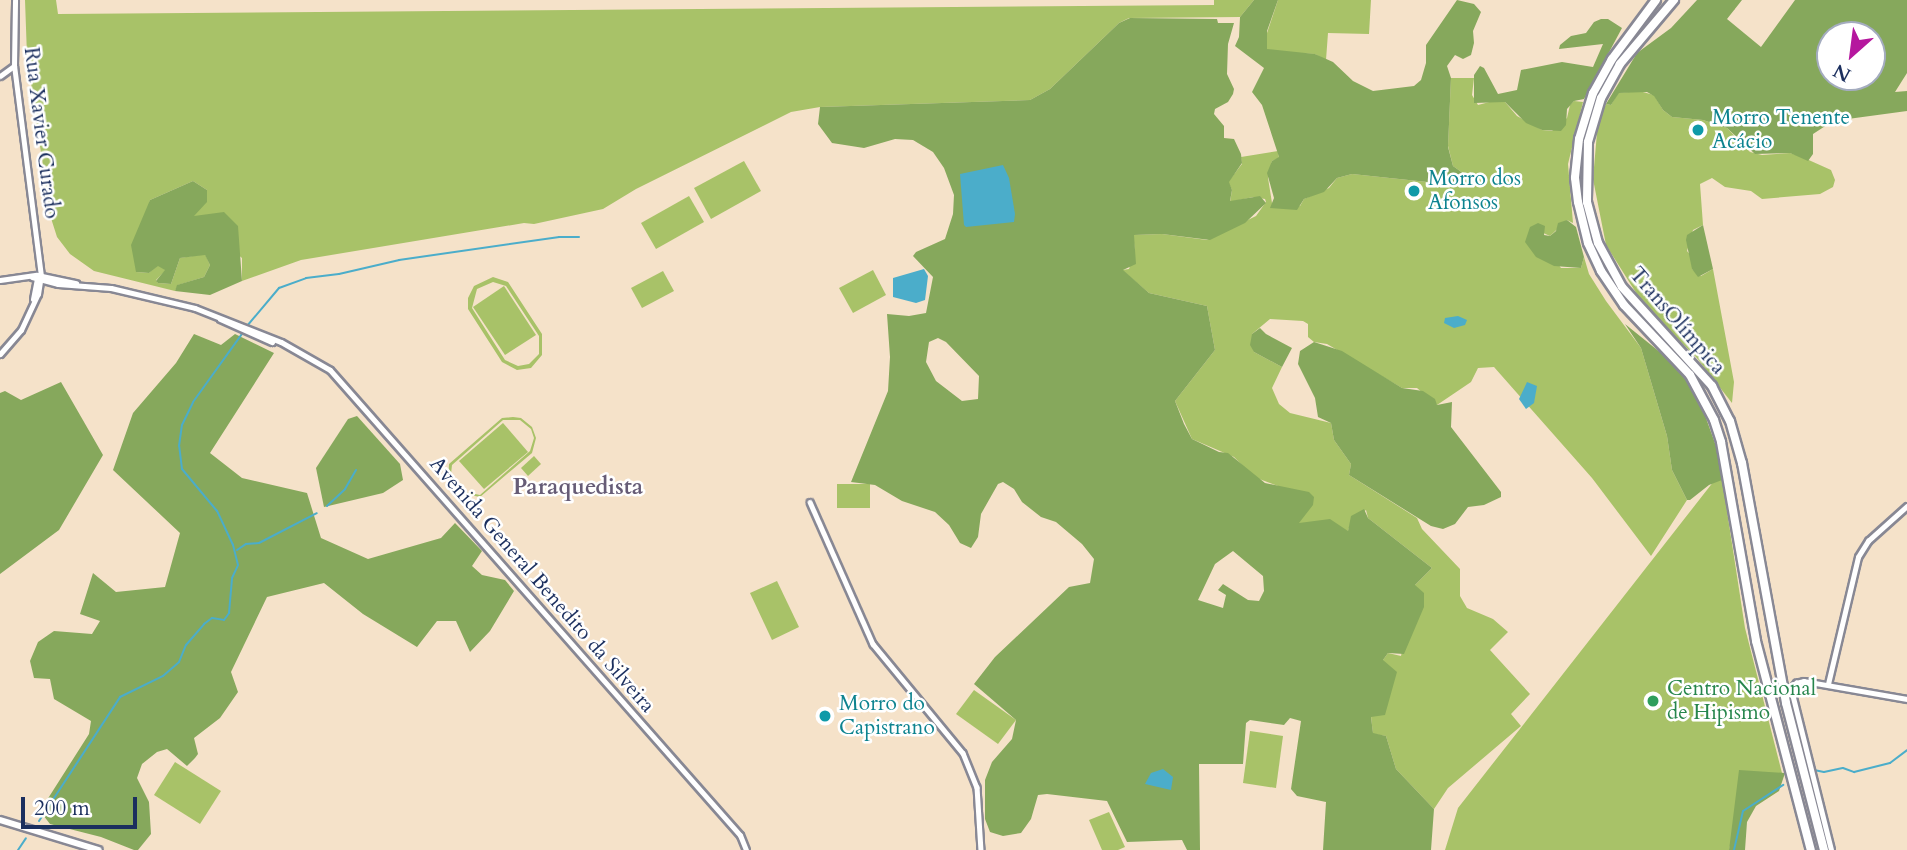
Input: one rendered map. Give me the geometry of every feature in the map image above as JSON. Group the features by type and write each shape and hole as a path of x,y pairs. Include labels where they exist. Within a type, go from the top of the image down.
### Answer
{"highway":[{"name":"TransOlímpica","path":"1656,0 1612,59 1593,93 1579,139 1575,178 1578,202 1591,250 1612,290 1690,375 1714,420 1721,442 1756,641 1811,850"},
{"name":"TransOlímpica","path":"1674,0 1626,55 1601,98 1588,142 1587,202 1598,243 1622,287 1712,386 1726,412 1740,453 1794,738 1824,850"},
{"path":"1763,578 1788,683"}],"main road":[{"name":"Rua Xavier Curado","path":"0,354 21,330 32,306 38,275 14,66 15,0"},
{"path":"0,76 14,66"},
{"path":"0,280 38,275 60,279"},
{"name":"Avenida General Benedito da Silveira","path":"38,275 86,286"},
{"name":"Avenida General Benedito da Silveira","path":"38,275 86,286 152,296 217,316 310,358 333,372 747,846"},
{"path":"0,820 99,850"}],"street":[{"path":"810,502 873,644 950,734 967,763 979,801 981,850"},
{"path":"1828,684 1858,556 1874,536 1907,506"},
{"path":"1831,850 1792,702 1791,689 1796,683 1804,681 1907,699"}],"green space":[{"path":"25,0 56,0 58,14 1214,5 1214,0 1254,0 1240,17 1129,18 1119,23 1050,89 1030,100 820,107 791,112 636,189 603,209 534,224 524,223 301,260 242,281 242,258 193,216 207,190 193,181 150,200 136,272 149,273 158,265 166,270 156,280 158,283 171,284 180,258 205,254 210,265 204,277 178,285 175,291 94,271 70,254 57,237 50,215 27,56"},
{"path":"1254,0 1278,0 1267,31 1267,49 1315,54 1333,62 1353,81 1373,91 1414,86 1421,80 1426,63 1426,45 1457,0 1474,4 1481,12 1473,31 1471,55 1463,59 1455,55 1447,66 1451,78 1448,147 1453,166 1467,176 1465,186 1352,174 1337,178 1324,192 1304,199 1297,210 1270,208 1274,198 1267,173 1272,161 1279,157 1262,105 1252,92 1264,68 1235,46 1239,37 1240,17"},
{"path":"1278,0 1371,0 1369,34 1328,33 1326,60 1315,54 1273,52 1266,49 1264,42"},
{"path":"1697,0 1742,0 1727,19 1761,47 1795,0 1907,0 1907,73 1895,92 1907,91 1907,111 1833,121 1813,134 1813,154 1808,161 1790,153 1755,154 1727,128 1703,120 1672,117 1663,110 1654,96 1647,92 1619,93 1611,105 1606,104 1637,53 1671,28"},
{"path":"1130,18 1217,19 1218,23 1234,23 1228,44 1227,74 1234,89 1233,94 1228,102 1215,109 1214,114 1224,126 1224,138 1234,139 1241,154 1242,163 1229,182 1232,190 1230,201 1260,196 1266,203 1245,223 1210,240 1162,234 1134,235 1136,264 1123,270 1149,293 1207,306 1215,350 1175,401 1192,439 1219,452 1228,453 1265,483 1309,492 1314,497 1313,505 1299,523 1330,519 1348,531 1351,516 1364,509 1368,518 1432,568 1415,585 1424,593 1424,607 1404,654 1388,653 1383,660 1397,672 1385,715 1371,717 1373,733 1386,736 1396,769 1434,809 1431,850 1323,850 1326,802 1297,796 1291,789 1301,721 1290,718 1284,725 1250,720 1246,723 1243,764 1199,764 1200,850 1187,850 1182,840 1127,842 1107,801 1047,794 1038,795 1031,819 1021,833 1003,836 990,832 985,819 985,780 992,762 1012,739 1016,720 974,684 995,657 1069,587 1090,583 1094,559 1082,544 1056,522 1041,517 1022,502 1014,489 1003,482 998,484 981,514 978,537 971,548 960,543 949,525 935,512 902,501 875,485 851,482 888,391 890,357 887,314 909,316 926,313 933,277 913,256 916,252 945,239 953,214 954,195 944,168 933,152 913,140 895,139 864,148 832,143 818,124 820,107 1030,100 1050,89 1119,23","holes":["938,338 946,342 979,376 978,399 962,401 936,381 926,362 929,342","1233,551 1263,576 1264,591 1259,601 1248,600 1223,584 1218,590 1226,595 1223,608 1198,600 1215,564"]},
{"path":"1608,19 1622,28 1584,99 1574,101 1567,109 1566,125 1561,131 1542,130 1526,123 1505,102 1474,103 1474,75 1480,66 1484,68 1498,94 1517,90 1521,70 1562,62 1593,67 1603,44 1559,49 1571,36 1586,33 1594,22"},
{"path":"1451,78 1474,78 1472,95 1478,105 1497,100 1505,102 1517,116 1542,130 1552,131 1567,118 1570,105 1574,101 1583,102 1568,164 1573,223 1567,220 1550,236 1530,227 1561,268 1581,268 1584,257 1589,274 1641,348 1667,436 1672,470 1687,500 1651,556 1592,478 1494,367 1478,368 1471,382 1437,405 1417,388 1402,388 1327,344 1314,342 1308,337 1308,324 1303,321 1270,319 1252,334 1254,352 1282,367 1272,388 1279,404 1290,413 1331,423 1334,440 1351,464 1349,475 1417,518 1422,529 1460,569 1460,596 1467,608 1493,619 1508,632 1490,650 1530,694 1511,714 1521,726 1448,788 1434,809 1396,769 1386,736 1373,734 1371,716 1383,660 1388,653 1401,656 1415,585 1432,568 1368,518 1366,510 1351,521 1348,531 1298,523 1278,486 1254,477 1234,457 1192,439 1175,401 1215,350 1207,306 1149,293 1122,270 1129,269 1135,251 1133,235 1162,234 1207,240 1256,216 1266,202 1265,199 1253,197 1230,202 1232,190 1228,182 1242,164 1241,157 1278,151 1279,158 1272,161 1268,178 1272,203 1283,208 1300,206 1304,199 1329,188 1337,178 1352,174 1465,186 1467,176 1453,166 1448,146"},
{"path":"1639,91 1654,95 1663,110 1672,117 1703,120 1727,128 1750,152 1762,155 1790,153 1831,170 1835,180 1833,187 1820,194 1762,199 1751,191 1725,187 1712,178 1700,184 1703,225 1693,230 1687,251 1692,257 1692,269 1701,276 1713,269 1734,382 1732,403 1696,357 1645,307 1606,245 1593,179 1598,121 1606,104 1611,105 1618,93"},
{"path":"744,161 761,191 711,219 694,188"},
{"path":"193,181 207,190 207,202 194,216 224,212 238,226 242,281 210,295 175,291 177,285 204,277 210,265 205,255 180,258 171,284 158,283 156,281 165,270 158,266 149,273 136,272 131,245 150,200"},
{"path":"689,196 704,222 656,249 641,223"},
{"path":"1567,220 1576,227 1584,257 1581,268 1554,266 1536,257 1525,242 1530,227 1538,223 1545,226 1544,235 1550,236 1556,231 1558,223"},
{"path":"1703,225 1713,269 1698,277 1692,269 1686,240 1687,235"},
{"path":"873,270 886,295 853,313 839,288"},
{"path":"663,271 674,291 642,308 631,288"},
{"path":"493,277 508,282 542,334 542,355 531,368 517,370 502,362 468,309 468,298 474,286","holes":["493,282 506,286 539,336 539,354 529,364 518,366 505,360 472,308 477,289"]},
{"path":"504,286 536,335 505,355 473,307"},
{"path":"1625,324 1676,365 1697,393 1716,446 1722,480 1709,485 1690,500 1687,500 1672,470 1667,436 1641,348"},
{"path":"1260,328 1292,348 1282,367 1254,352 1250,345 1252,334"},
{"path":"194,334 221,345 235,334 274,353 210,453 242,478 307,493 321,538 368,559 441,538 455,523 482,551 472,566 482,575 505,580 514,591 490,631 470,652 456,621 437,621 417,647 363,614 324,583 267,597 231,672 238,692 220,718 194,738 198,754 187,766 167,749 157,752 142,764 137,778 149,802 151,834 138,850 134,850 101,837 50,824 40,811 89,734 91,721 54,699 50,679 34,678 30,661 38,642 54,631 92,634 100,621 80,614 93,573 116,592 165,587 180,533 113,470 133,413 176,363"},
{"path":"1314,342 1342,351 1402,388 1423,391 1435,399 1437,405 1452,402 1451,427 1501,492 1501,497 1484,505 1468,507 1455,524 1443,529 1431,526 1349,475 1351,464 1334,440 1331,423 1318,417 1315,398 1298,364 1300,351"},
{"path":"61,382 103,455 59,530 0,574 0,393 5,391 21,400"},
{"path":"357,416 400,464 403,480 383,493 324,507 316,468 348,419"},
{"path":"502,418 521,418 532,427 536,438 532,453 480,497 455,492 448,484 449,464","holes":["503,420 520,420 531,429 534,438 530,451 480,495 456,490 450,483 452,465"]},
{"path":"503,423 528,452 484,489 459,461"},
{"path":"534,456 541,464 528,476 521,468"},
{"name":"Centro Nacional de Hipismo","path":"1721,472 1745,628 1783,777 1738,811 1729,850 1445,850 1458,808"},
{"path":"837,484 870,484 870,508 837,508"},
{"path":"777,581 799,627 772,640 750,593"},
{"path":"974,690 1016,720 998,744 956,714"},
{"path":"1250,731 1283,736 1276,788 1243,783"},
{"path":"175,762 221,791 200,824 154,795"},
{"path":"1739,770 1785,773 1779,791 1756,806 1747,822 1745,850 1729,850"},
{"path":"1109,812 1125,847 1118,850 1102,850 1089,820"}],"water":[{"path":"1003,165 1009,178 1014,222 966,227 960,174"},
{"path":"924,269 928,276 925,300 916,303 893,297 893,278"},
{"path":"1458,316 1467,320 1465,325 1454,328 1444,323 1445,318"},
{"path":"1527,382 1537,386 1534,403 1526,409 1519,399"},
{"path":"1163,769 1173,777 1171,790 1145,784 1151,773"}],"waterway":[{"path":"247,326 279,288 306,278 339,274 399,260 559,237 579,237"},
{"path":"39,821 120,697 163,676 179,662 186,645 204,624 212,618 224,620 229,613 232,578 238,565 233,545 217,511 182,469 179,446 182,425 193,402 244,331"},
{"path":"327,506 345,489 356,470"},
{"path":"237,550 246,544 259,543 317,513"},
{"path":"1814,770 1824,772 1843,768 1854,772 1890,763 1907,750"},
{"path":"1734,850 1743,811 1783,785"},
{"path":"18,850 26,838"}],"place":[{"name":"Morro Tenente Acácio","path":"1698,130"},
{"name":"Morro dos Afonsos","path":"1414,191"},
{"name":"Centro Nacional de Hipismo","path":"1653,701"},
{"name":"Morro do Capistrano","path":"825,716"}],"district":[{"name":"Paraquedista","path":"578,487"}]}
